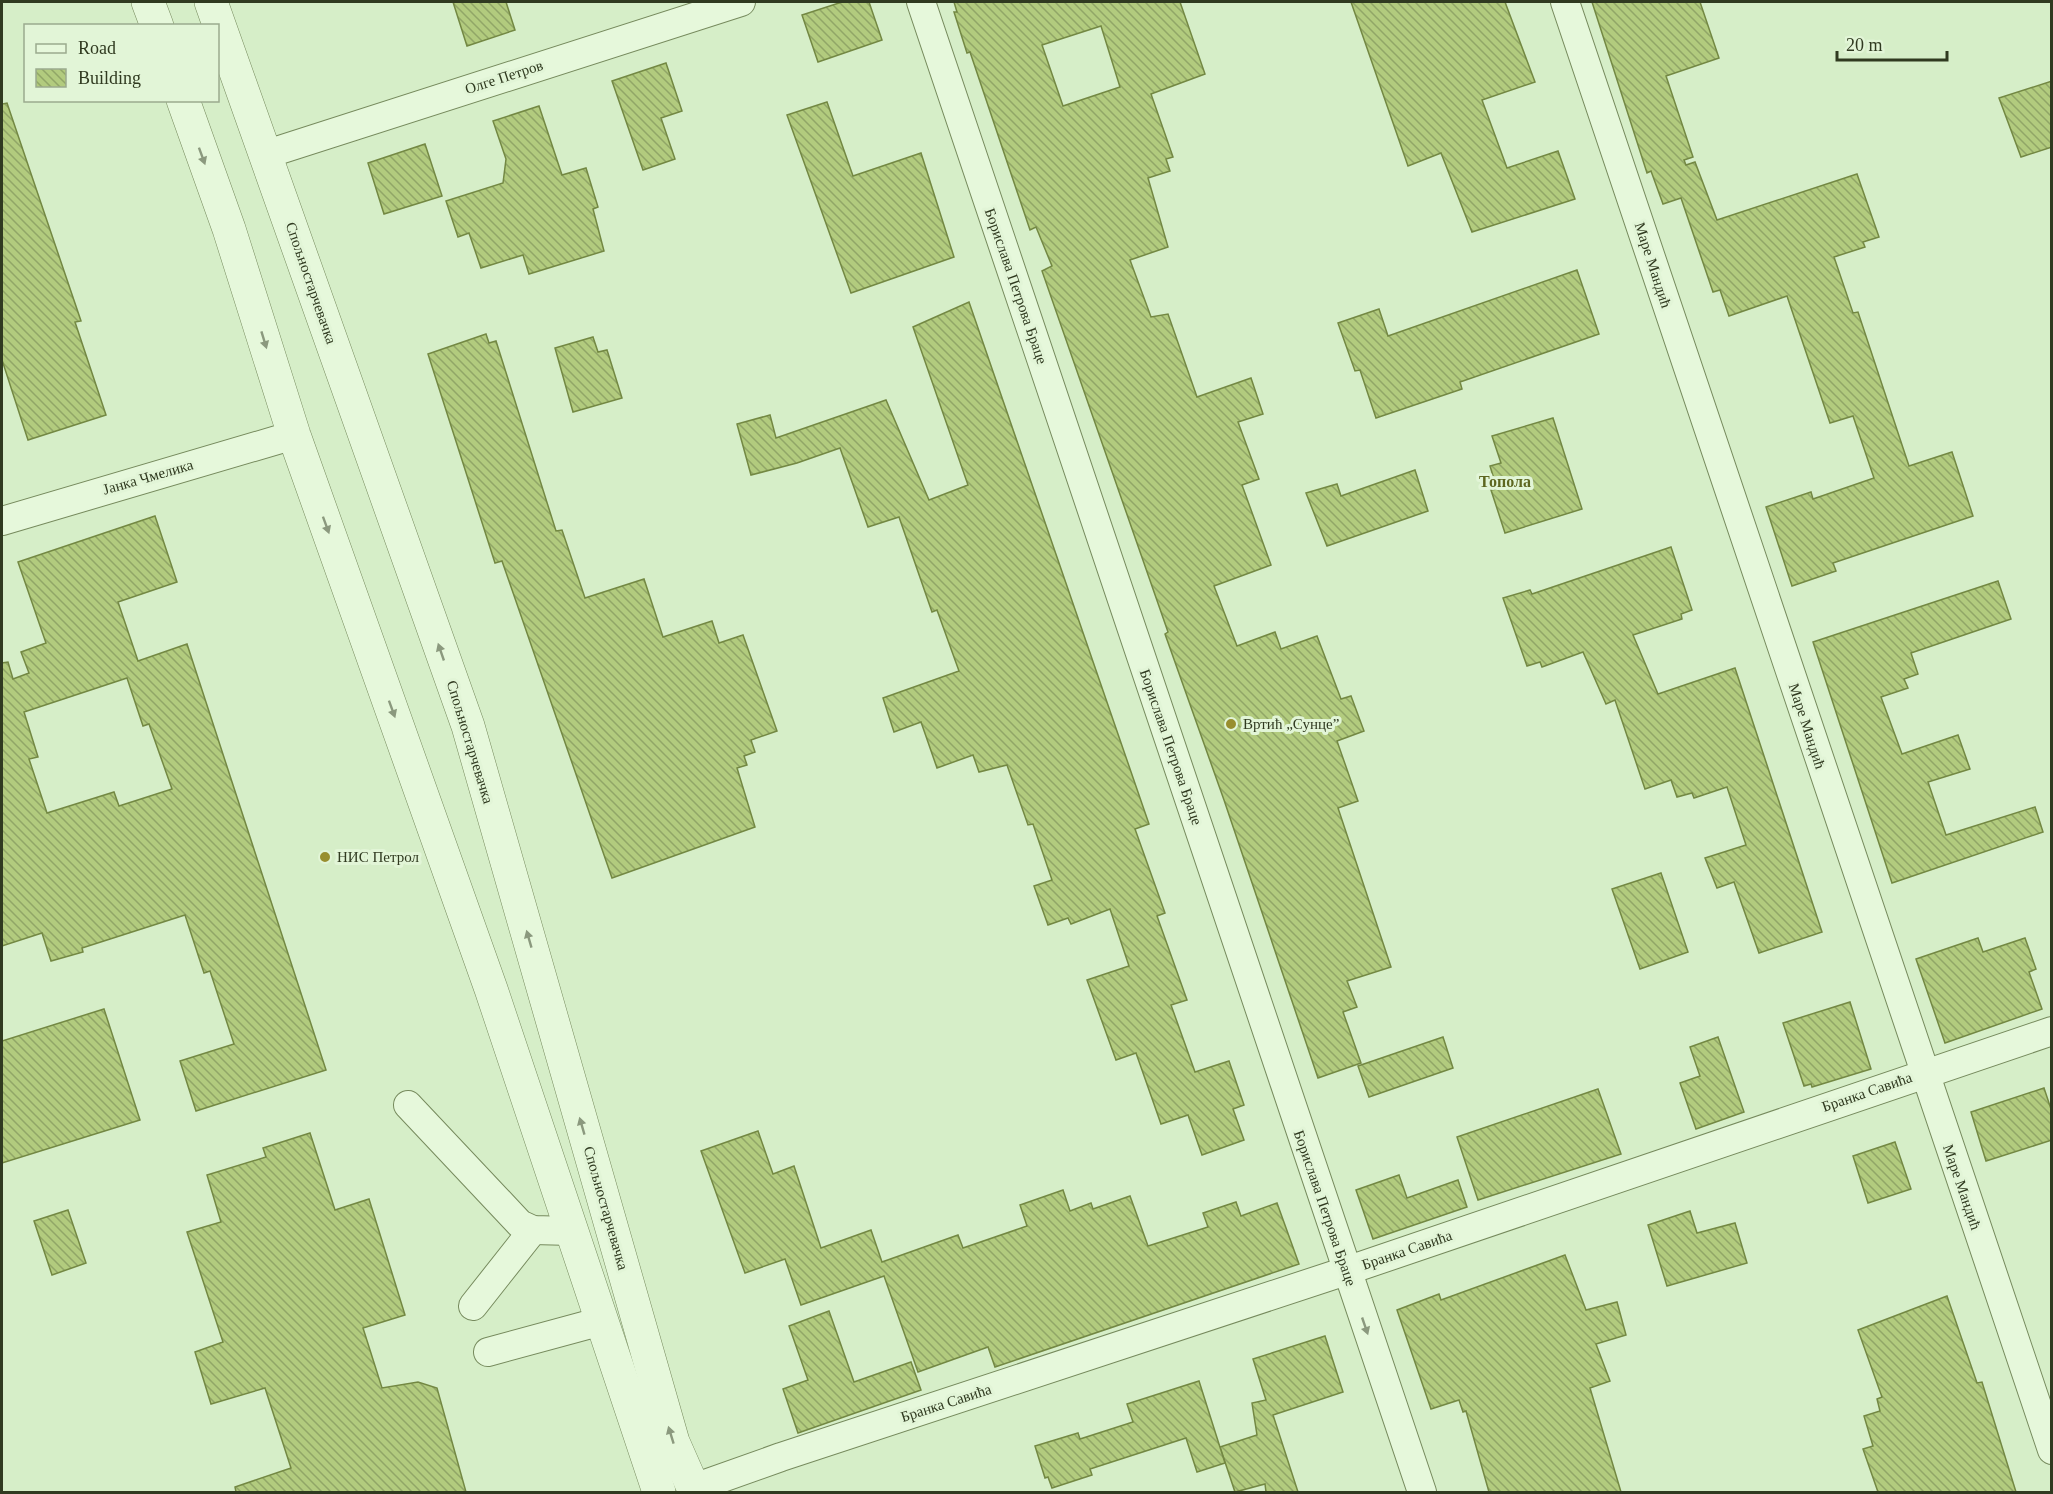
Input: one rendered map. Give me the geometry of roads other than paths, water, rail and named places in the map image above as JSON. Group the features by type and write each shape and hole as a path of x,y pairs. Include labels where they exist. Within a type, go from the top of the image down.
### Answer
{"street":[{"path":"148,2 156,24"},
{"name":"Спољностарчевачка","path":"211,2 267,154 468,726 673,1442 695,1490"},
{"name":"Олге Петров","path":"267,154 741,2"},
{"name":"Борислава Петрова Браце","path":"921,2 1422,1492"},
{"name":"Маре Мандић","path":"1565,2 1923,1073 2052,1450"},
{"path":"184,102 229,229 294,435 491,989 659,1492"},
{"name":"Јанка Чмелика","path":"2,521 294,435"},
{"name":"Бранка Савића","path":"695,1490 781,1457 1346,1271 2052,1031"},
{"path":"408,1105 520,1224 533,1230 572,1231"},
{"path":"473,1306 533,1230"},
{"path":"488,1352 602,1321"}],"place":[{"name":"Вртић „Сунце”","path":"1231,724"},
{"name":"НИС Петрол","path":"325,857"}],"district":[{"name":"Топола","path":"1505,481"}]}
